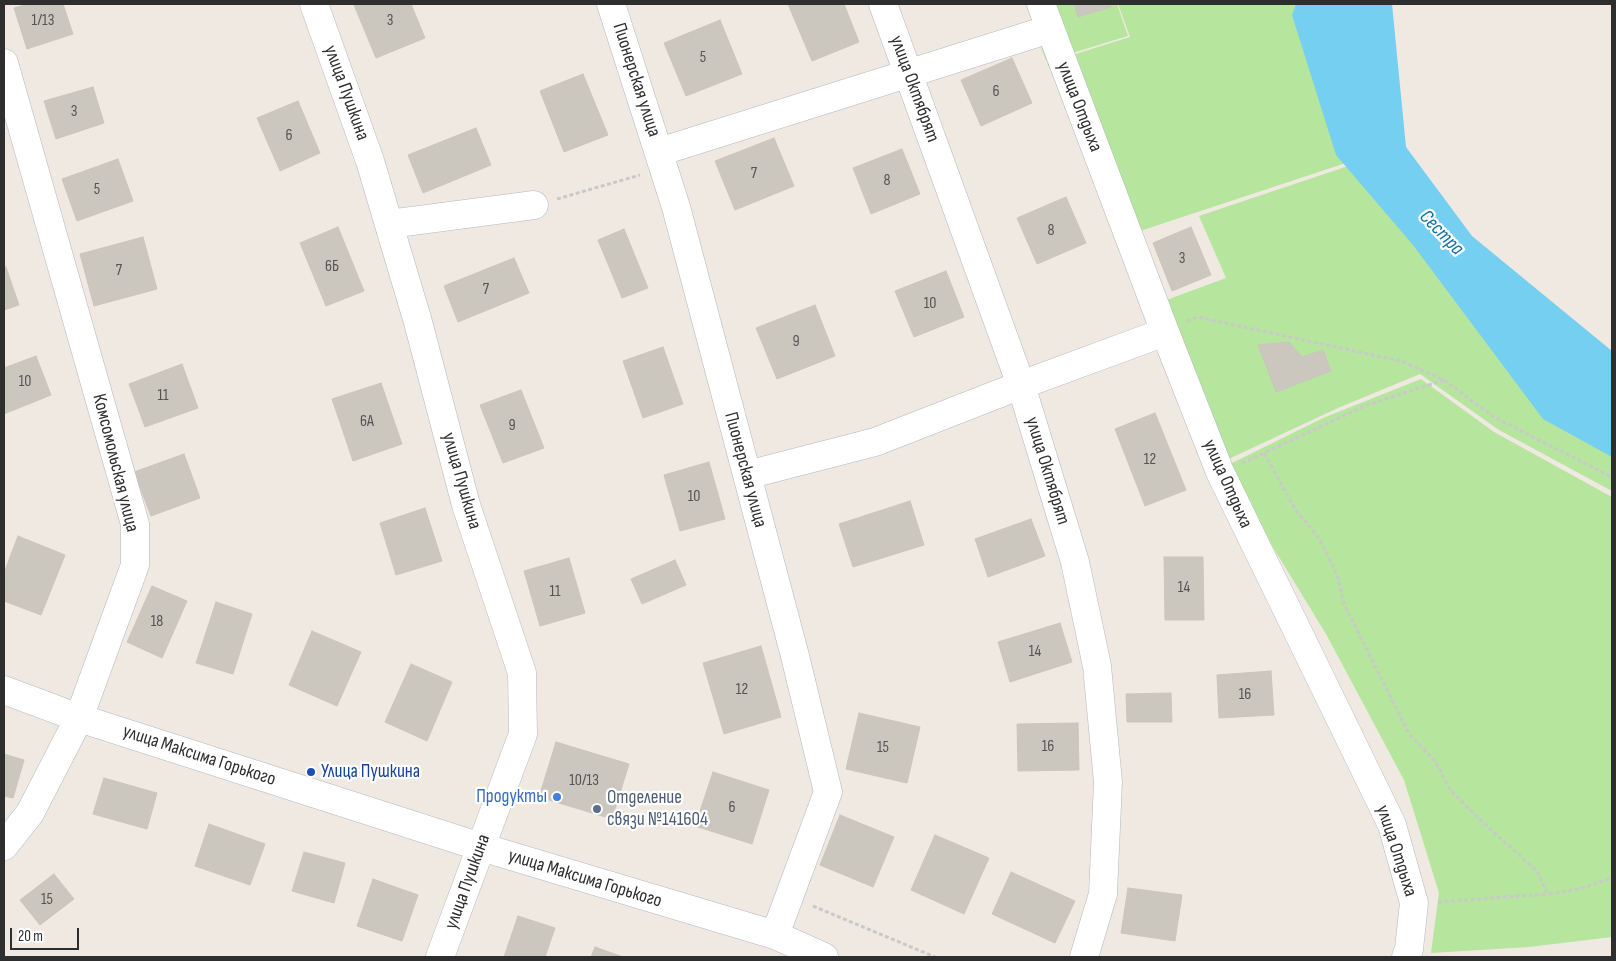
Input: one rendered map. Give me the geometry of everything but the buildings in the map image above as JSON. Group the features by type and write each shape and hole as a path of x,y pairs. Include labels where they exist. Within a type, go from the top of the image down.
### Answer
{"street":[{"name":"улица Пушкина","path":"314,4 370,160 418,322 466,505 522,673 523,734 440,957"},
{"name":"Пионерская улица","path":"611,4 679,217 828,792 774,935"},
{"name":"улица Октябрят","path":"883,4 1021,385 1075,562 1097,666 1108,782 1103,894 1084,957"},
{"name":"улица Отдыха","path":"1041,4 1164,332 1220,472 1392,825 1414,903 1409,949 1406,957"},
{"path":"661,160 909,73 1050,29"},
{"name":"Комсомольская улица","path":"4,63 135,524 135,565 79,718 30,813 4,846"},
{"path":"389,224 534,205"},
{"path":"747,475 875,442 1164,332"},
{"name":"улица Максима Горького","path":"4,690 79,718 481,848 774,935 824,957"}],"path":[{"path":"534,205 661,160"},
{"path":"1164,332 1197,317 1401,361 1444,380 1494,417 1612,478"},
{"path":"1444,380 1367,405 1264,453 1295,509 1322,544 1337,574 1344,604 1409,734 1435,761 1451,791 1537,871 1548,894"},
{"path":"1414,903 1548,894 1578,889 1612,878"},
{"path":"789,896 935,957"}],"green space":[{"path":"1026,4 1117,4 1128,36 1046,61"},
{"path":"1118,4 1301,4 1361,158 1128,235 1047,63 1130,37"},
{"path":"1363,161 1612,413 1612,491 1499,430 1420,374 1338,408 1220,463 1145,308 1226,278 1199,216"},
{"path":"1421,379 1494,432 1612,497 1612,937 1529,947 1431,953 1439,893 1404,780 1326,634 1224,467 1323,418"}],"water":[{"name":"Сестра","path":"1296,4 1392,4 1406,147 1472,236 1612,351 1612,457 1543,419 1413,245 1336,155 1292,15"}],"place":[{"name":"Улица Пушкина","path":"311,772"},
{"name":"Продукты","path":"557,797"},
{"name":"Отделение связи №141604","path":"597,809"}]}
